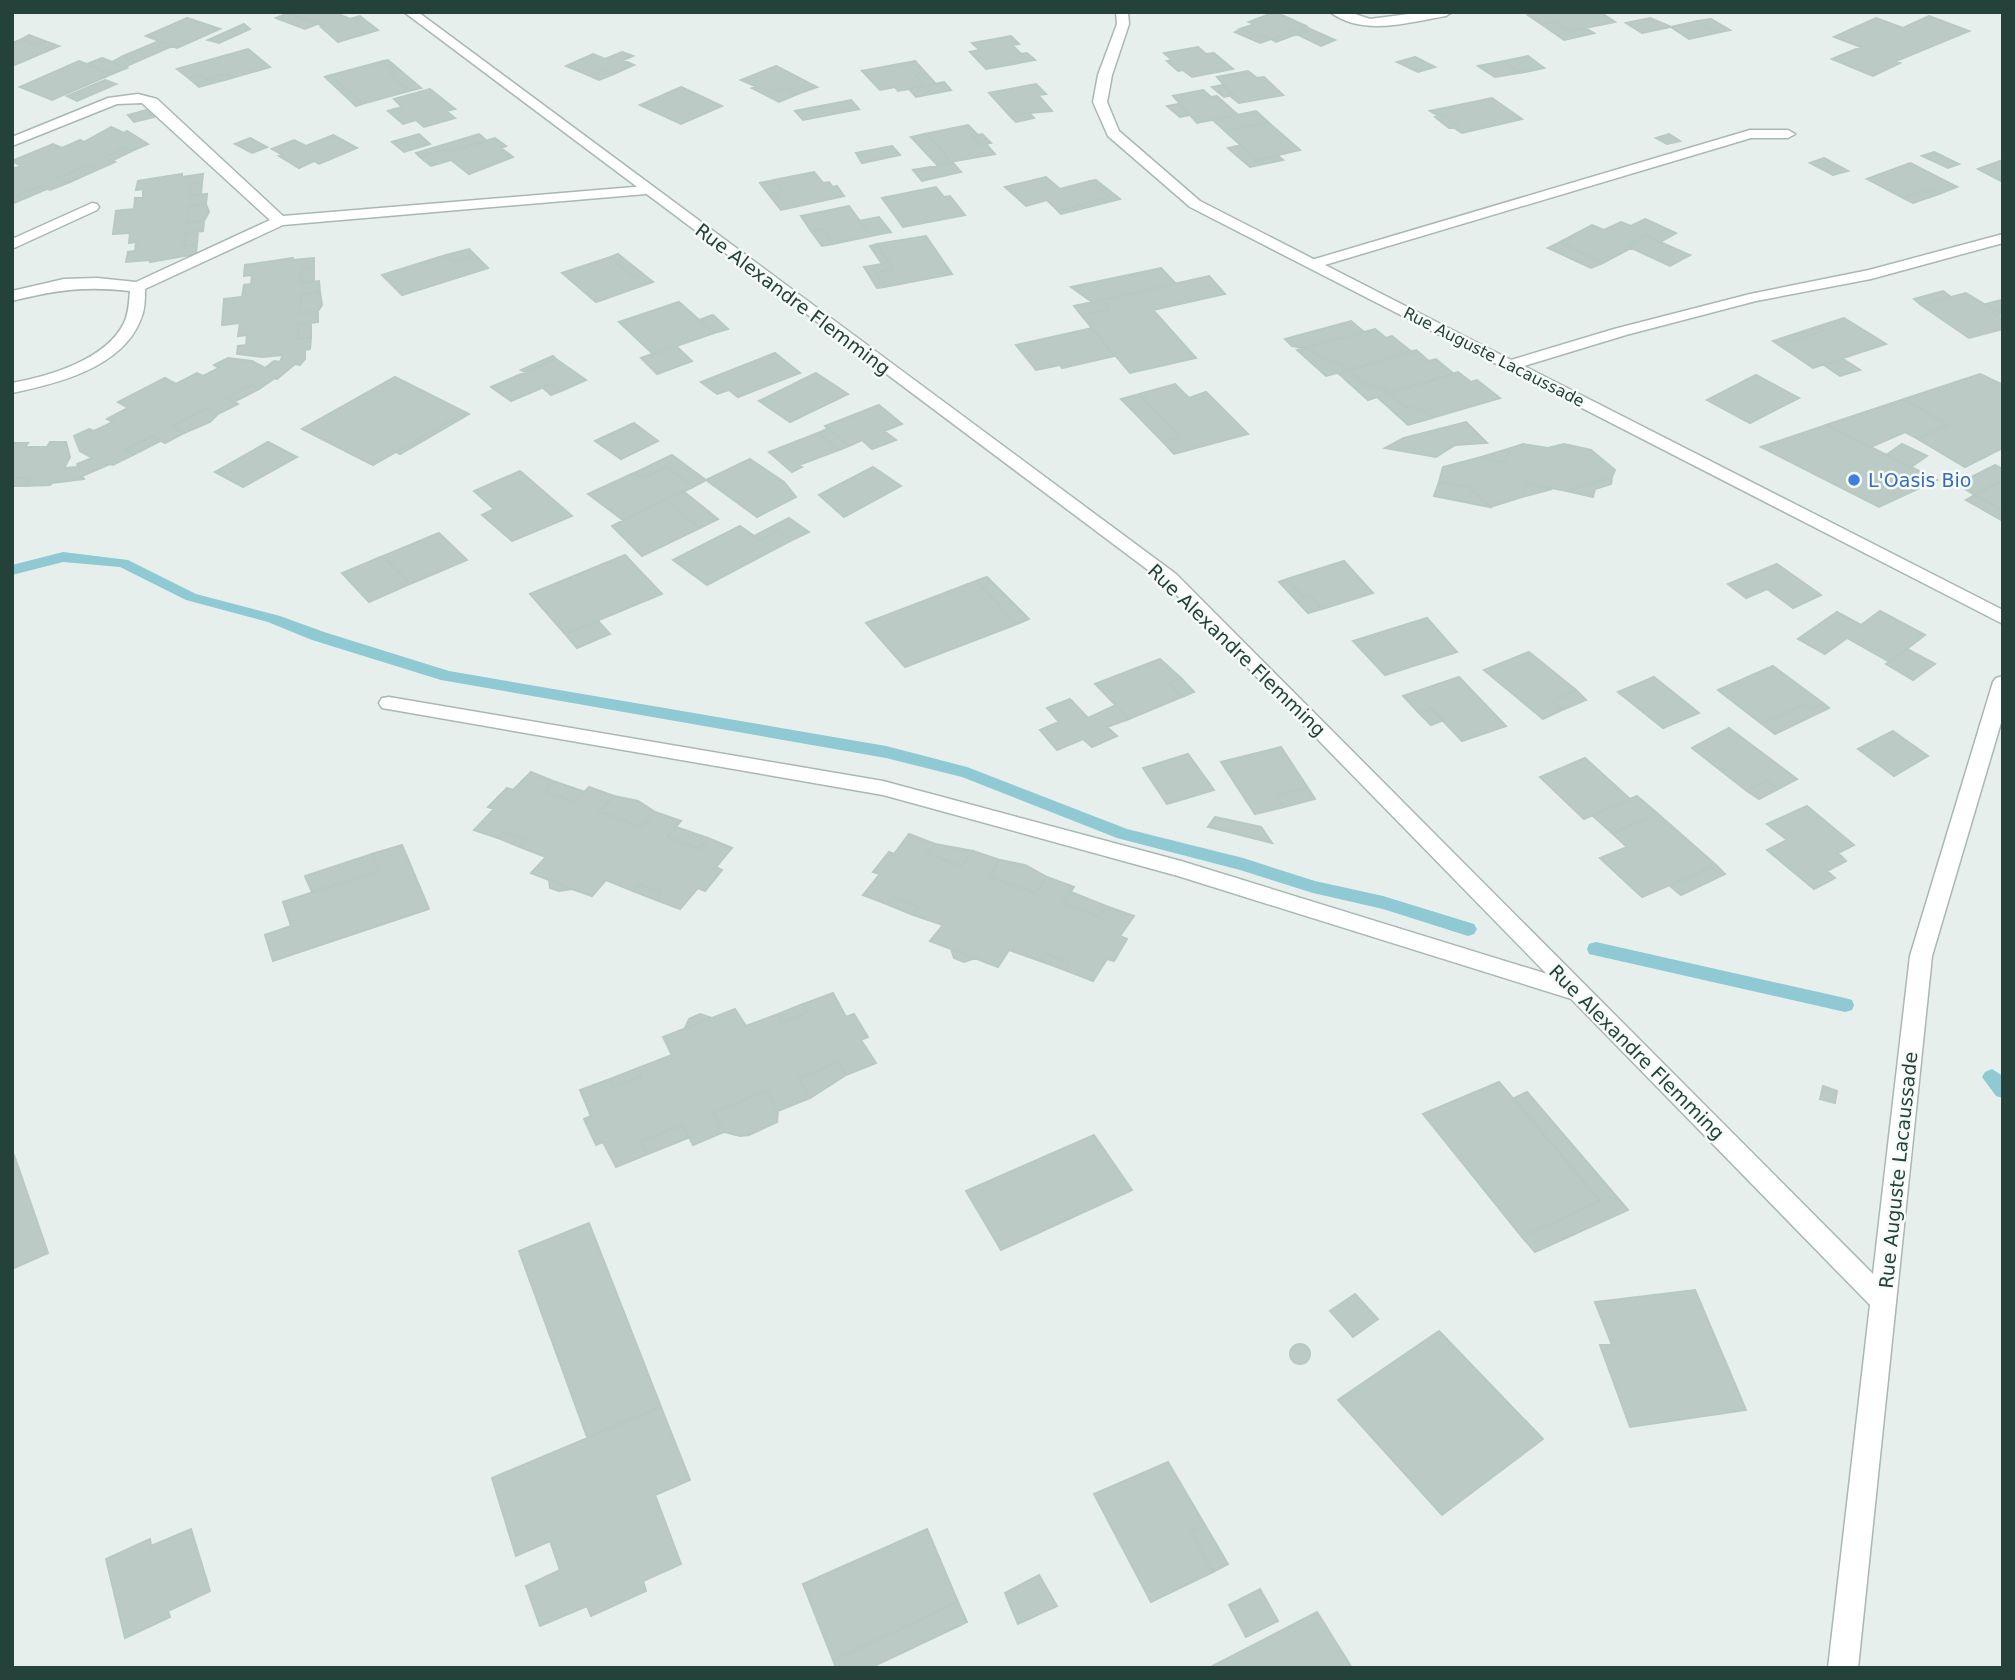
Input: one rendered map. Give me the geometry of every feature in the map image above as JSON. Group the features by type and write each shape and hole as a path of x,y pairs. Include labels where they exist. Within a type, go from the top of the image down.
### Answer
{"street":[{"name":"Rue Alexandre Flemming","path":"410,12 1170,578 1885,1303"},
{"name":"Rue Auguste Lacaussade","path":"1122,12 1123,24 1105,75 1100,102 1113,133 1195,204 2003,618"},
{"path":"1336,12 1368,23 1384,23 1446,12"},
{"path":"12,142 113,101 125,98 145,99 152,102 280,220"},
{"path":"1313,264 1749,134 1788,134"},
{"path":"12,296 64,284 97,283 138,287 280,220 646,190"},
{"path":"12,245 92,207"},
{"path":"1510,365 1755,297 1871,274 2003,238"},
{"path":"12,388 39,383 70,371 101,354 123,337 132,323 138,287"},
{"name":"Rue Auguste Lacaussade","path":"1843,1668 1921,956 2003,682"},
{"path":"389,703 883,788 1181,869 1578,992"}],"building":[{"path":"285,12 342,12 338,14 350,19 360,16 378,30 338,42 321,27 324,26"},
{"path":"1275,12 1306,26 1271,39 1240,29 1255,24 1249,22"},
{"path":"1545,12 1600,12 1615,22 1570,31 1555,22 1541,24 1528,15"},
{"path":"288,13 317,24 305,29 276,18"},
{"path":"1929,16 1969,31 1896,61 1900,63 1873,76 1832,59 1861,47 1834,37 1876,18 1903,28"},
{"path":"187,18 220,29 177,48 146,36"},
{"path":"1650,18 1671,27 1642,33 1626,23"},
{"path":"1711,19 1730,30 1716,33 1697,21"},
{"path":"1697,21 1716,33 1689,39 1671,27"},
{"path":"1555,22 1570,31 1585,28 1594,33 1564,40 1541,24"},
{"path":"244,24 250,29 219,43 208,40"},
{"path":"1306,26 1310,29 1276,42 1271,39"},
{"path":"1240,29 1271,39 1260,43 1235,32"},
{"path":"1310,29 1335,40 1321,46 1296,34"},
{"path":"29,35 45,41 35,45 20,40"},
{"path":"1011,36 1019,44 1012,45 1021,54 1027,53 1035,60 986,69 970,52 980,50 972,43"},
{"path":"20,40 35,45 45,41 59,46 12,66 12,43"},
{"path":"159,41 172,46 136,62 123,56"},
{"path":"1198,47 1206,54 1214,53 1233,69 1192,77 1183,70 1178,71 1167,61 1172,60 1164,53"},
{"path":"248,49 270,67 232,78 227,73 206,79 201,75 190,79 177,69"},
{"path":"622,52 633,56 623,60 634,65 614,74 604,70 590,76 566,66 593,54 605,59"},
{"path":"123,56 136,62 125,67 112,62"},
{"path":"1528,56 1544,68 1520,73 1504,61"},
{"path":"1415,57 1435,67 1418,72 1397,62"},
{"path":"102,58 127,68 112,74 87,64"},
{"path":"388,60 421,88 409,91 390,74 396,72 383,61"},
{"path":"79,61 112,74 52,100 20,87"},
{"path":"383,61 396,72 390,74 409,91 362,104 331,75"},
{"path":"915,61 926,73 915,75 925,86 898,91 895,87 880,90 862,71"},
{"path":"1504,61 1520,73 1495,77 1478,66"},
{"path":"776,66 817,87 798,94 785,87 771,93 741,80"},
{"path":"604,70 614,74 599,80 590,76"},
{"path":"1248,71 1257,78 1264,77 1283,95 1239,103 1229,95 1233,95 1217,77"},
{"path":"227,73 232,78 199,87 190,79 201,75 206,79"},
{"path":"926,73 936,84 925,86 915,75"},
{"path":"331,75 362,104 356,106 325,77"},
{"path":"105,80 116,84 77,101 67,96"},
{"path":"944,82 951,90 916,97 909,89"},
{"path":"1036,84 1046,94 1038,95 1052,111 1009,115 989,93"},
{"path":"1222,85 1233,95 1224,97 1212,87"},
{"path":"757,86 771,93 785,87 798,94 779,102 752,88"},
{"path":"681,87 722,106 681,124 640,105"},
{"path":"430,89 455,109 446,111 455,118 424,127 416,120 403,124 388,111 402,107 394,99"},
{"path":"1203,90 1211,97 1217,96 1238,115 1197,123 1173,96"},
{"path":"1492,98 1522,119 1462,133 1453,127 1458,126 1443,115 1439,116 1430,111"},
{"path":"851,100 859,109 803,120 795,111"},
{"path":"1178,104 1190,115 1180,117 1167,106"},
{"path":"146,110 154,117 134,122 128,115"},
{"path":"1256,111 1268,122 1225,131 1213,120"},
{"path":"1028,112 1034,118 1016,122 1009,115"},
{"path":"1443,115 1458,126 1449,128 1435,117"},
{"path":"1268,122 1300,150 1257,160 1225,131"},
{"path":"968,125 978,135 972,136 981,145 986,144 995,154 950,162 936,143 924,134"},
{"path":"111,127 124,133 127,131 148,144 132,151 126,148 104,157 115,162 97,170 87,165 57,178 68,183 50,190 40,186 17,195 23,199 12,204 12,169 21,166 12,161 53,144 62,148 80,140 84,142"},
{"path":"419,134 430,144 404,152 392,142"},
{"path":"479,134 487,141 447,152 443,149 420,157 416,153"},
{"path":"924,134 936,143 950,162 937,165 911,137"},
{"path":"982,134 991,143 981,145 972,136"},
{"path":"1669,134 1680,141 1667,144 1656,138"},
{"path":"333,135 357,148 319,164 314,161 299,168 272,149 294,140 306,146"},
{"path":"250,138 267,147 252,153 235,144"},
{"path":"495,138 506,146 501,148 513,157 469,174 451,160 431,166 420,157 443,149 447,152"},
{"path":"1241,145 1257,160 1277,155 1283,160 1250,167 1228,148"},
{"path":"892,146 900,155 862,163 856,153"},
{"path":"126,148 132,151 111,161 104,157"},
{"path":"1934,152 1959,164 1948,168 1922,156"},
{"path":"1824,158 1848,171 1833,175 1810,163"},
{"path":"2003,160 2003,182 1978,169"},
{"path":"953,163 961,172 922,181 913,170"},
{"path":"1910,163 1957,187 1939,194 1928,189 1903,198 1867,179"},
{"path":"87,165 97,170 68,183 57,178"},
{"path":"814,172 823,183 829,182 833,187 837,186 844,196 781,210 773,200 779,199 774,193 782,191 774,180"},
{"path":"182,174 182,177 203,174 202,183 191,184 189,196 207,194 206,204 189,206 187,223 204,221 203,231 186,233 184,246 197,244 196,254 150,262 126,262 128,252 135,251 136,242 129,243 130,233 113,234 116,211 134,209 135,198 143,198 143,189 136,190 138,181"},
{"path":"1046,177 1060,189 1090,181 1110,197 1058,211 1047,200 1026,206 1005,187"},
{"path":"774,180 782,191 774,193 779,199 773,200 760,183"},
{"path":"1096,180 1120,199 1061,214 1058,211 1110,197 1090,181"},
{"path":"202,183 201,195 189,196 191,184"},
{"path":"40,186 47,189 23,199 17,195"},
{"path":"936,187 944,197 950,196 965,215 903,227 882,198"},
{"path":"1928,189 1939,194 1913,203 1903,198"},
{"path":"206,204 209,212 204,221 187,223 189,206"},
{"path":"849,206 871,236 833,244 823,229 811,231 801,216"},
{"path":"879,217 891,232 871,236 859,221"},
{"path":"1645,219 1676,233 1660,242 1646,235 1627,246 1631,248 1603,263 1560,242 1592,225 1604,230 1621,222 1631,226"},
{"path":"823,229 833,244 822,246 811,231"},
{"path":"198,232 197,244 184,246 186,233"},
{"path":"1646,235 1690,255 1670,266 1627,246"},
{"path":"926,236 952,274 885,287 876,272 893,269 877,244"},
{"path":"1560,242 1603,263 1591,268 1548,248"},
{"path":"877,244 893,269 876,272 885,287 877,288 864,267 882,264 870,246"},
{"path":"469,249 475,255 453,261 446,255"},
{"path":"618,254 643,274 634,277 610,257"},
{"path":"446,255 453,261 475,255 488,268 402,295 382,275"},
{"path":"610,257 634,277 643,274 653,282 596,302 562,273"},
{"path":"293,258 314,258 314,268 302,269 301,283 319,281 320,292 301,294 300,313 318,311 318,322 298,324 298,339 311,338 310,349 305,350 305,359 300,365 295,364 259,389 251,385 226,398 238,404 218,414 206,408 173,426 184,433 165,443 153,436 125,450 133,455 82,476 84,479 25,486 30,478 12,478 12,443 28,443 25,447 47,447 50,442 66,442 70,457 64,468 78,467 77,464 92,458 80,451 74,436 113,422 107,419 128,408 118,402 165,378 176,384 197,373 203,376 219,368 214,365 228,358 252,361 265,368 274,361 280,362 283,355 262,357 237,354 238,346 246,345 247,335 238,336 240,323 222,325 224,299 242,297 244,285 251,284 252,275 244,276 245,265"},
{"path":"314,268 314,282 301,283 302,269"},
{"path":"1161,268 1176,284 1092,302 1071,287"},
{"path":"1209,276 1225,294 1153,310 1196,358 1130,373 1081,315 1110,309 1102,300"},
{"path":"1943,291 1951,297 1921,305 1914,299"},
{"path":"320,292 322,305 318,311 300,313 301,294"},
{"path":"1966,293 2001,314 1997,315 2003,318 2003,329 1969,338 1921,305"},
{"path":"1102,300 1110,309 1081,315 1074,306"},
{"path":"2001,300 2001,314 1986,304"},
{"path":"679,302 714,333 653,354 619,322"},
{"path":"713,315 728,329 714,333 699,320"},
{"path":"1844,318 1886,344 1813,368 1779,345 1824,331 1816,327"},
{"path":"1351,321 1364,332 1304,348 1292,346 1285,339"},
{"path":"311,323 311,338 298,339 298,324"},
{"path":"1816,327 1824,331 1779,345 1773,341"},
{"path":"1092,328 1115,356 1062,368 1060,365 1036,370 1016,345"},
{"path":"1375,329 1386,338 1392,336 1412,352 1348,370 1340,363 1323,359 1304,348"},
{"path":"676,346 692,361 657,374 641,358"},
{"path":"1304,348 1323,359 1340,363 1348,370 1326,376 1297,350"},
{"path":"1416,350 1429,361 1436,359 1454,374 1389,393 1383,388 1364,384 1348,370"},
{"path":"775,353 800,373 738,397 729,390 717,394 701,382"},
{"path":"553,356 556,359 525,372 521,370"},
{"path":"556,359 586,380 561,391 551,384 511,401 491,387"},
{"path":"1843,359 1860,370 1840,376 1824,365"},
{"path":"1348,370 1364,384 1383,388 1389,393 1368,400 1338,373"},
{"path":"1458,372 1471,382 1477,380 1500,398 1432,418 1423,410 1404,406 1389,393"},
{"path":"816,373 848,394 790,422 759,401"},
{"path":"1980,374 2003,385 2003,448 1965,467 1918,439 1948,425 1904,399"},
{"path":"1756,375 1799,398 1750,423 1707,400"},
{"path":"395,377 465,412 373,465 302,429"},
{"path":"551,384 561,391 551,395 542,387"},
{"path":"1175,384 1189,398 1206,392 1248,434 1174,454 1163,442 1180,437 1139,394"},
{"path":"251,385 259,389 234,402 226,398"},
{"path":"1389,393 1404,406 1423,410 1432,418 1408,425 1377,397"},
{"path":"1139,394 1180,437 1163,442 1121,399"},
{"path":"1904,399 1948,425 1918,439 1905,432 1871,447 1826,425"},
{"path":"879,405 902,424 884,431 896,440 872,449 862,440 849,446 825,426"},
{"path":"206,408 218,414 210,422 184,433 173,426"},
{"path":"465,412 469,414 400,454 396,452"},
{"path":"1466,422 1487,443 1455,445 1436,457 1385,448 1404,438"},
{"path":"634,423 658,441 621,459 595,441"},
{"path":"1826,425 1937,480 1879,507 1761,447"},
{"path":"829,428 849,446 839,450 818,433"},
{"path":"818,433 839,450 799,465 802,467 792,472 769,452"},
{"path":"153,436 160,441 133,455 125,450"},
{"path":"268,442 297,457 243,487 215,472"},
{"path":"1523,444 1548,448 1564,444 1591,450 1615,470 1612,477 1567,491 1526,483 1522,497 1490,507 1469,487 1439,482 1443,467 1481,457 1503,462 1511,448"},
{"path":"1902,444 1927,456 1911,467 1886,455"},
{"path":"1511,448 1503,462 1481,457"},
{"path":"672,455 706,480 693,487 667,467 642,478 634,473"},
{"path":"750,459 784,482 796,497 757,517 706,480"},
{"path":"1995,465 2003,469 2003,480 1975,495 1957,484"},
{"path":"667,467 693,487 623,520 588,494 634,473 642,478"},
{"path":"873,467 901,486 844,517 819,495"},
{"path":"520,471 572,516 512,541 482,515 494,509 474,491"},
{"path":"1612,477 1611,484 1595,489 1593,497 1567,491"},
{"path":"12,478 30,478 25,486 12,486"},
{"path":"2003,480 2003,511 1975,495 2001,481"},
{"path":"1439,482 1469,487 1490,507 1434,496"},
{"path":"1526,483 1552,489 1522,497"},
{"path":"683,491 718,519 700,528 665,500"},
{"path":"1975,495 2003,511 2003,521 1966,500"},
{"path":"665,500 700,528 642,556 612,526"},
{"path":"789,518 809,532 792,540 778,530 760,540 754,536"},
{"path":"740,526 760,540 778,530 792,540 707,585 673,560"},
{"path":"439,533 467,560 410,584 383,556"},
{"path":"625,555 662,594 565,634 530,594"},
{"path":"383,556 410,584 369,602 342,573"},
{"path":"1344,561 1373,593 1322,609 1310,595 1304,597 1287,579"},
{"path":"1777,564 1821,595 1793,608 1767,589 1746,598 1728,584"},
{"path":"987,577 1029,619 1017,624 976,581"},
{"path":"1287,579 1304,597 1310,595 1322,609 1308,613 1279,582"},
{"path":"976,581 1017,624 905,667 866,623"},
{"path":"1880,611 1925,635 1890,662 1847,638 1825,654 1798,639 1837,612 1861,625"},
{"path":"1427,618 1457,652 1385,675 1353,641"},
{"path":"598,621 610,634 577,648 565,634"},
{"path":"1907,649 1935,664 1913,680 1886,664"},
{"path":"1529,652 1576,690 1552,701 1562,710 1543,719 1484,670"},
{"path":"1160,659 1181,678 1169,684 1182,697 1129,719 1095,684"},
{"path":"1773,666 1823,703 1811,709 1804,704 1762,724 1718,690"},
{"path":"1459,677 1506,726 1462,741 1431,708 1419,713 1403,696"},
{"path":"1654,677 1699,713 1663,728 1618,692"},
{"path":"1181,678 1194,692 1182,697 1169,684"},
{"path":"1576,690 1586,700 1562,710 1552,701"},
{"path":"1070,699 1088,718 1116,705 1129,719 1107,727 1117,736 1092,747 1083,739 1057,750 1040,730 1059,722 1047,708"},
{"path":"1823,703 1829,708 1775,734 1762,724 1804,704 1811,709"},
{"path":"1431,708 1444,720 1431,725 1419,713"},
{"path":"1729,728 1797,779 1778,789 1767,781 1747,791 1692,748"},
{"path":"1893,731 1928,756 1894,776 1858,749"},
{"path":"1281,747 1308,788 1276,795 1284,807 1255,814 1221,762"},
{"path":"1188,754 1214,790 1167,804 1143,768"},
{"path":"1585,758 1630,799 1584,819 1540,777"},
{"path":"531,772 553,781 545,791 575,802 589,787 614,796 599,811 641,827 655,812 681,821 667,837 700,849 708,838 732,848 716,867 722,870 705,891 698,888 680,909 656,900 661,893 639,884 633,891 606,880 592,896 572,889 531,873 546,857 520,847 526,840 505,832 498,838 474,830 494,809 488,807 507,788 513,790"},
{"path":"553,781 585,792 575,802 545,791"},
{"path":"1767,781 1778,789 1759,799 1747,791"},
{"path":"1308,788 1315,799 1284,807 1276,795"},
{"path":"614,796 638,801 655,812 641,827 599,811"},
{"path":"1637,796 1657,813 1613,834 1592,815"},
{"path":"1807,806 1854,845 1838,853 1846,861 1827,871 1835,878 1814,889 1767,850 1787,840 1767,824"},
{"path":"1657,813 1716,865 1642,897 1600,858 1627,847 1613,834"},
{"path":"1215,817 1261,827 1272,843 1208,827"},
{"path":"676,827 708,838 700,849 667,837"},
{"path":"505,832 526,840 520,847 498,838"},
{"path":"909,834 935,844 927,853 961,866 973,851 1000,860 989,877 1035,893 1047,877 1074,887 1063,903 1099,917 1106,906 1134,916 1120,936 1127,939 1114,961 1107,959 1093,981 1065,970 1070,964 1045,953 1040,961 1009,950 998,967 930,941 943,925 913,915 918,906 894,898 889,905 863,895 880,874 873,872 889,852 894,854"},
{"path":"935,844 973,851 961,866 927,853"},
{"path":"402,845 429,909 273,961 265,935 291,926 283,902 379,871 372,854"},
{"path":"372,854 379,871 312,892 305,876"},
{"path":"1000,860 1025,865 1047,877 1035,893 989,877"},
{"path":"1716,865 1725,874 1681,895 1670,886"},
{"path":"549,880 572,889 559,891 550,888"},
{"path":"639,884 661,893 656,900 633,891"},
{"path":"1071,892 1106,906 1099,917 1063,903"},
{"path":"894,898 918,906 913,915 889,905"},
{"path":"951,949 976,958 964,962 954,958"},
{"path":"1045,953 1070,964 1065,970 1040,961"},
{"path":"833,993 846,1017 854,1014 868,1037 861,1040 876,1063 846,1075 838,1062 799,1078 810,1098 778,1111 767,1090 713,1113 724,1132 693,1145 683,1125 641,1141 648,1154 616,1167 603,1142 596,1145 584,1119 591,1116 580,1090 610,1079 614,1086 642,1076 638,1068 672,1055 663,1037 735,1009 746,1026 778,1014 782,1022 808,1012 803,1004"},
{"path":"803,1004 808,1012 782,1022 778,1014"},
{"path":"700,1014 712,1018 685,1028 689,1019"},
{"path":"838,1062 846,1075 810,1098 799,1078"},
{"path":"638,1068 642,1076 614,1086 610,1079"},
{"path":"1499,1082 1600,1201 1522,1237 1423,1114"},
{"path":"1823,1086 1837,1091 1835,1103 1820,1099"},
{"path":"767,1090 778,1111 777,1122 749,1135 724,1132 713,1113"},
{"path":"1527,1092 1628,1210 1535,1252 1522,1237 1600,1201 1514,1098"},
{"path":"683,1125 688,1138 648,1154 641,1141"},
{"path":"1094,1135 1132,1190 1001,1250 966,1191"},
{"path":"12,1155 48,1253 12,1269"},
{"path":"589,1223 661,1407 587,1437 519,1251"},
{"path":"1695,1290 1746,1410 1630,1427 1600,1345 1612,1345 1595,1302"},
{"path":"1355,1294 1378,1319 1353,1337 1330,1311"},
{"path":"1439,1331 1543,1439 1442,1515 1338,1400"},
{"path":"1300,1344 1307,1347 1310,1354 1307,1361 1300,1364 1293,1361 1290,1354 1293,1347"},
{"path":"661,1407 690,1480 655,1495 681,1564 643,1581 646,1591 591,1616 587,1606 540,1626 526,1586 560,1570 550,1541 516,1556 492,1478"},
{"path":"1168,1462 1205,1525 1191,1532 1213,1572 1151,1602 1094,1494"},
{"path":"1205,1525 1228,1564 1213,1572 1191,1532"},
{"path":"191,1529 210,1591 168,1611 170,1617 125,1638 106,1559 150,1539 151,1546"},
{"path":"927,1529 958,1602 833,1660 803,1584"},
{"path":"1039,1575 1057,1606 1018,1624 1005,1593"},
{"path":"1260,1589 1278,1621 1246,1637 1229,1605"},
{"path":"958,1602 967,1622 870,1668 836,1668 833,1660"},
{"path":"1317,1612 1352,1668 1209,1668"}],"waterway":[{"path":"12,570 63,557 123,563 191,597 274,619 318,636 447,676 886,752 967,773 1123,834 1243,864 1313,887 1383,903 1468,929"},
{"path":"1596,949 1845,1005"},
{"path":"1992,1077 2003,1090"}],"place":[{"name":"L'Oasis Bio","path":"1854,480"}]}
